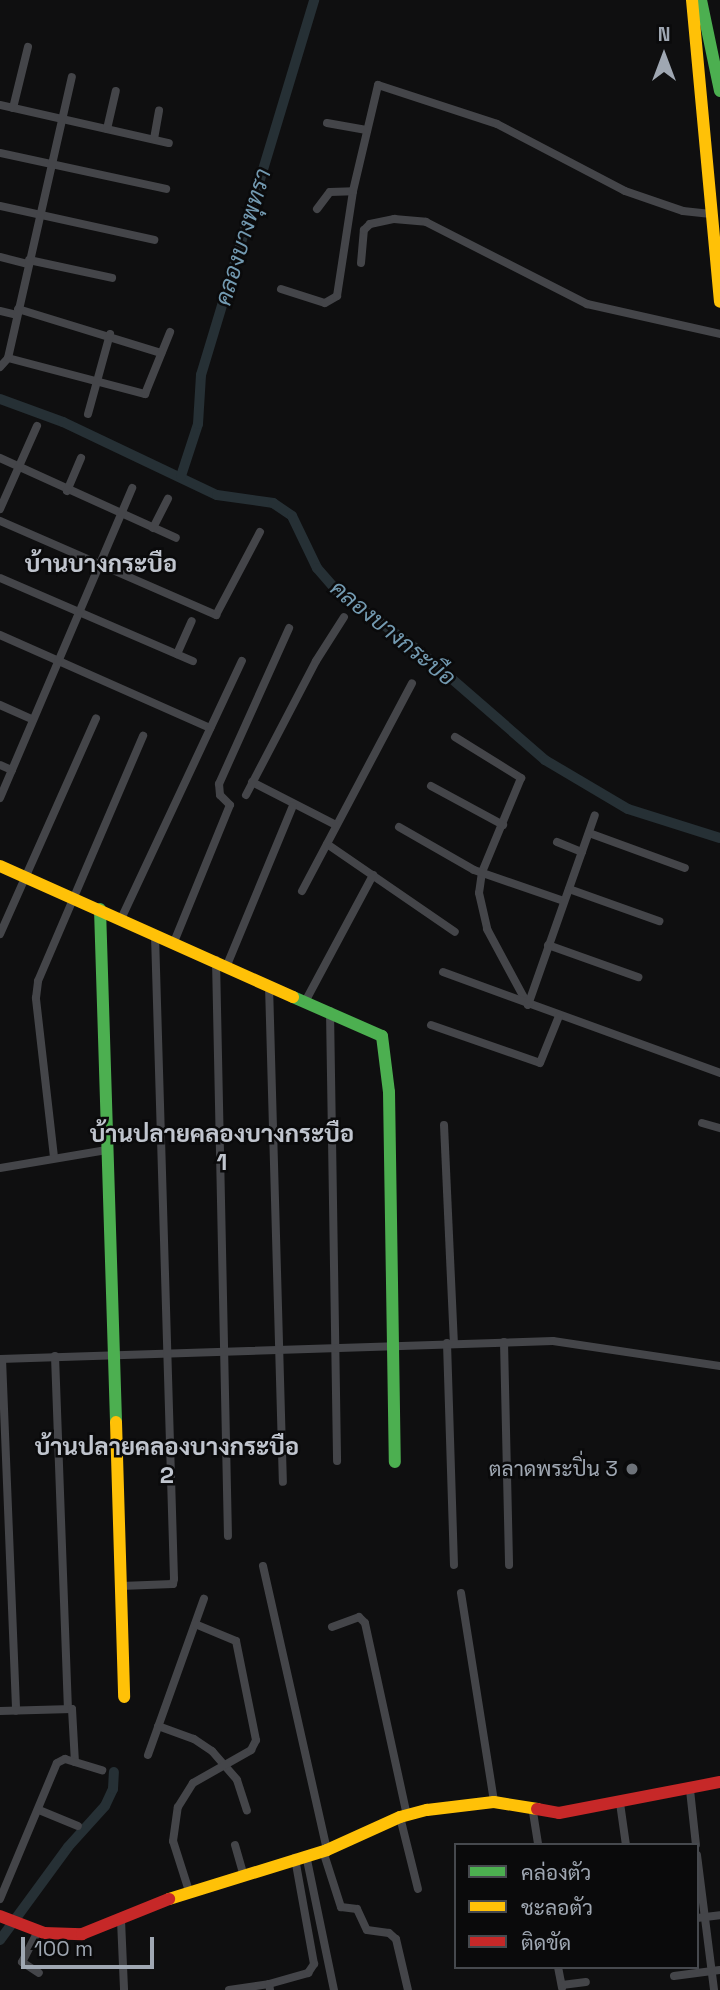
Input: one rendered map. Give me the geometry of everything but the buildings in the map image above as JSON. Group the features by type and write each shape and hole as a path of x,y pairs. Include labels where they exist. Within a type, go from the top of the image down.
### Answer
{"main road":[{"path":"692,0 720,302"},
{"path":"701,0 720,91"},
{"path":"712,216 720,240"},
{"path":"0,866 376,1031 386,1047 395,1462"},
{"path":"100,909 124,1697"},
{"path":"2,1917 38,1931 82,1934 189,1891 325,1851 403,1816 494,1802 533,1812 559,1813 690,1790 720,1782"}],"street":[{"path":"13,108 29,47"},
{"path":"0,367 8,358 72,77"},
{"path":"281,289 325,303 337,296 353,191 378,85 497,124 625,191 682,211 712,216"},
{"path":"107,129 116,91"},
{"path":"0,105 169,143"},
{"path":"154,139 159,110"},
{"path":"327,123 366,130"},
{"path":"0,153 166,189"},
{"path":"317,208 330,192 353,191"},
{"path":"0,206 154,240"},
{"path":"361,263 365,230 370,224 394,219 426,222 586,304 720,334"},
{"path":"0,257 113,278"},
{"path":"0,311 18,312 110,334 161,353"},
{"path":"8,358 145,394 170,332"},
{"path":"88,414 110,334"},
{"path":"0,509 37,426"},
{"path":"0,458 118,515 176,538"},
{"path":"67,491 81,458"},
{"path":"0,798 118,515 132,488"},
{"path":"153,528 168,499"},
{"path":"0,521 216,615 260,532"},
{"path":"0,578 193,661"},
{"path":"246,795 316,661 344,617"},
{"path":"177,654 192,621"},
{"path":"174,942 230,805 220,795 219,784 289,628"},
{"path":"0,635 210,728"},
{"path":"121,919 242,661"},
{"path":"302,891 412,683"},
{"path":"0,705 33,720"},
{"path":"0,934 96,718"},
{"path":"54,1157 36,991 72,897 143,736"},
{"path":"455,737 521,779 482,872 479,893 487,929 528,1005"},
{"path":"0,765 12,770"},
{"path":"253,782 293,806 336,825"},
{"path":"431,786 503,825"},
{"path":"228,1536 221,963 293,806"},
{"path":"528,1005 595,815"},
{"path":"399,827 482,872 564,901"},
{"path":"589,833 685,868"},
{"path":"557,842 582,852"},
{"path":"327,844 455,932"},
{"path":"306,1000 373,875"},
{"path":"569,889 659,921"},
{"path":"121,1586 173,1584 155,934"},
{"path":"548,945 638,977"},
{"path":"443,972 720,1073"},
{"path":"269,985 284,1482"},
{"path":"330,1011 337,1461"},
{"path":"431,1025 540,1063 559,1016"},
{"path":"702,1123 720,1128"},
{"path":"444,1125 454,1565"},
{"path":"0,1167 106,1150"},
{"path":"504,1342 509,1565"},
{"path":"16,1711 1,1359 113,1352 278,1347 563,1342 720,1366"},
{"path":"55,1356 68,1708 75,1718 75,1762"},
{"path":"263,1566 325,1851 341,1907 357,1909 367,1930 389,1933 396,1939 408,1990"},
{"path":"461,1593 494,1802"},
{"path":"148,1755 204,1599"},
{"path":"332,1627 359,1617 365,1623 418,1889"},
{"path":"189,1891 173,1841 178,1807 193,1783 222,1763 251,1750 256,1740 239,1648 229,1637 195,1625"},
{"path":"0,1711 68,1708"},
{"path":"158,1726 203,1744 237,1780 247,1810"},
{"path":"0,1899 57,1763 61,1759 102,1770"},
{"path":"690,1790 696,1843"},
{"path":"620,1802 625,1843"},
{"path":"39,1810 78,1826"},
{"path":"533,1812 538,1843"},
{"path":"234,1845 243,1873"},
{"path":"229,1990 269,1987 308,1973 314,1964 301,1857"},
{"path":"301,1857 334,1990"},
{"path":"699,1886 701,1917 716,1970 714,1990"},
{"path":"701,1917 720,1915"},
{"path":"121,1920 124,1990"},
{"path":"38,1931 22,1962 39,1973"},
{"path":"558,1969 562,1988 586,1982"},
{"path":"674,1976 716,1970"}],"waterway":[{"name":"คลองบางพุทรา","path":"181,476 198,424 201,375 314,0"},
{"name":"คลองบางกระบือ","path":"0,399 63,422 217,495 273,503 292,516 317,568 336,590 422,653 545,760 628,809 720,838"},
{"path":"0,1940 68,1847 105,1806 113,1789 114,1772"}],"traffic: fast":[{"path":"701,0 720,91"},
{"path":"100,909 116,1422"},
{"path":"293,997 382,1036 389,1092 395,1462"}],"traffic: slow":[{"path":"692,0 720,302"},
{"path":"0,866 293,997"},
{"path":"116,1422 124,1697"},
{"path":"169,1899 327,1850 400,1817 427,1810 494,1802 537,1809"}],"traffic: jam":[{"path":"537,1809 559,1813 720,1782"},
{"path":"0,1916 44,1933 82,1934 169,1899"}],"place":[{"name":"ตลาดพระปิ่น 3","path":"632,1469"}],"district":[{"name":"บ้านบางกระบือ","path":"101,564"},
{"name":"บ้านปลายคลองบางกระบือ 1","path":"222,1148"},
{"name":"บ้านปลายคลองบางกระบือ 2","path":"167,1461"}]}
